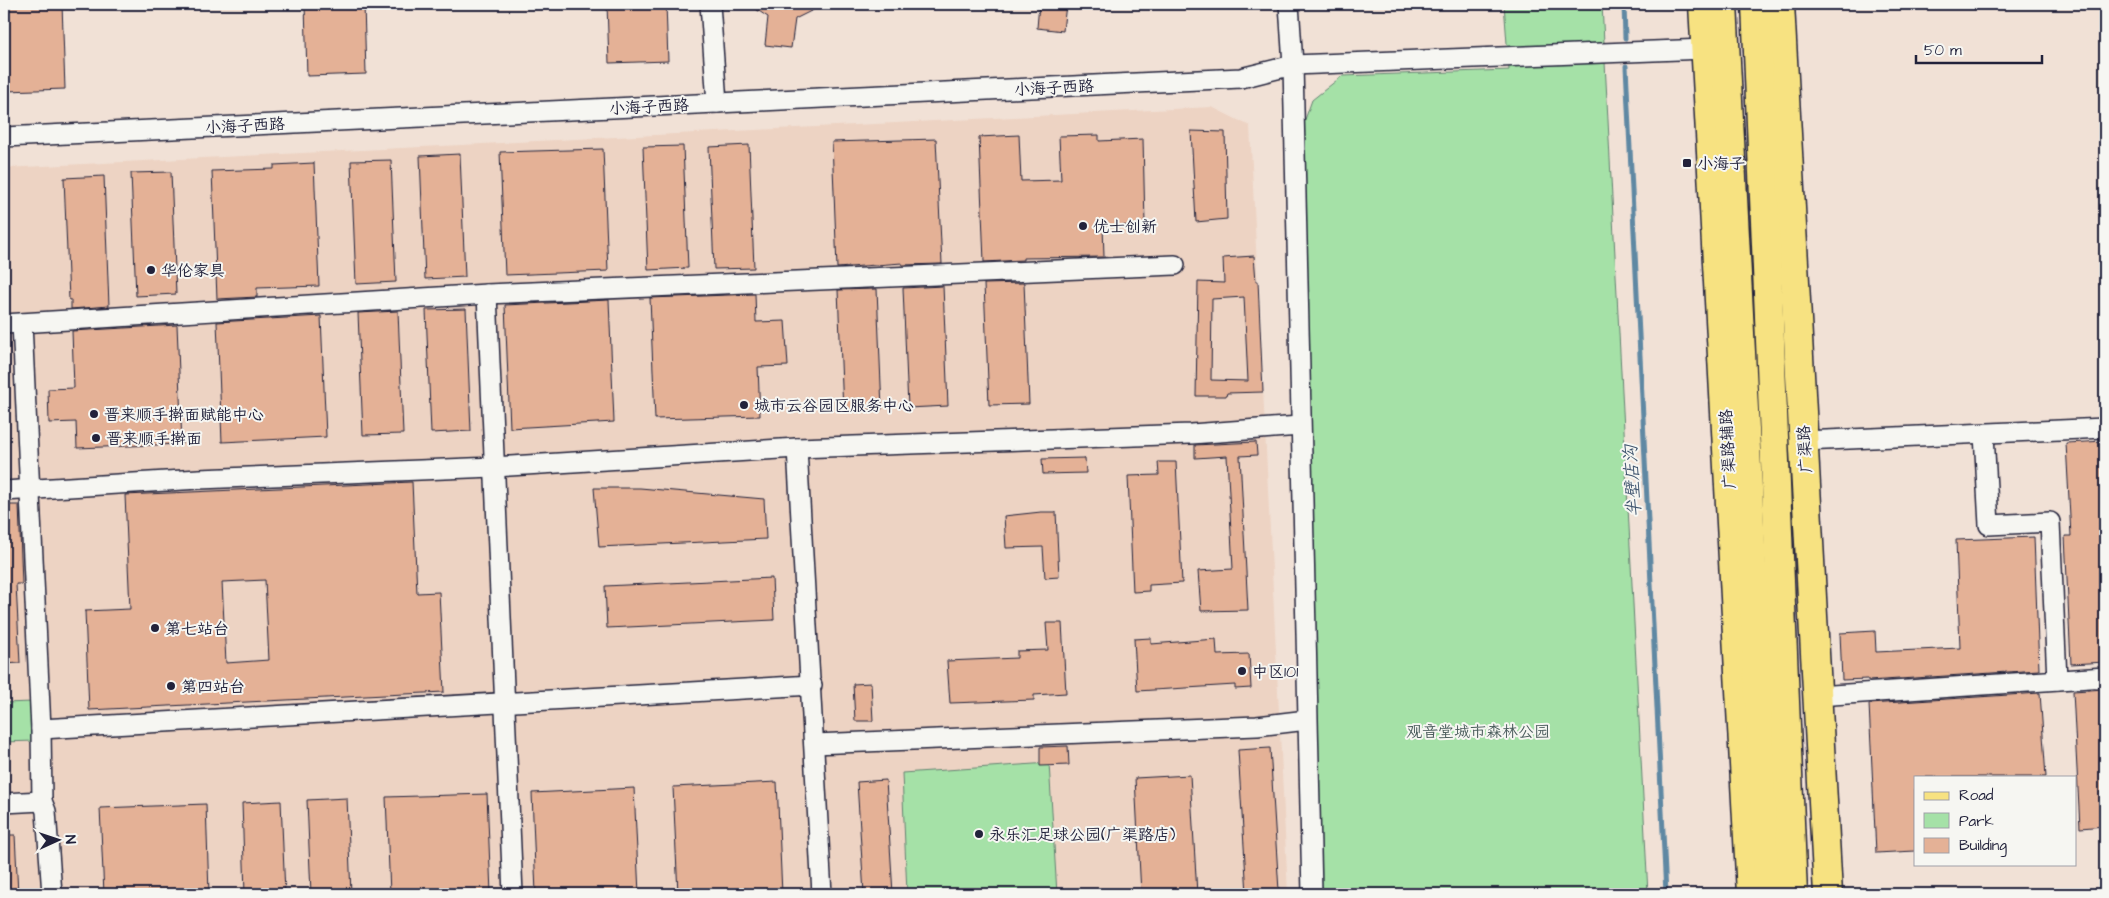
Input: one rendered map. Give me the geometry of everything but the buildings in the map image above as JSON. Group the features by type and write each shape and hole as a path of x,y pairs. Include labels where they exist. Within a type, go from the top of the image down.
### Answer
{"main road":[{"name":"广渠路辅路","path":"1703,4 1751,894"},
{"path":"1723,4 1742,339 1754,646 1768,894"},
{"name":"广渠路","path":"1756,4 1793,894"},
{"name":"广渠路","path":"1780,4 1828,894"}],"street":[{"path":"710,4 717,103"},
{"path":"1289,4 1293,65 1306,720 1312,894"},
{"name":"小海子西路","path":"4,137 1241,78 1293,65 1705,49"},
{"path":"52,894 46,811 42,800 42,729 31,490 13,323 487,294 1175,265"},
{"path":"487,294 513,894"},
{"path":"4,491 209,479 494,467 798,448 1191,434 1300,426"},
{"path":"1803,441 2105,428"},
{"path":"1984,434 1989,525 2050,522 2057,680"},
{"path":"798,448 822,894"},
{"path":"1817,696 2105,677"},
{"path":"42,729 812,685"},
{"path":"814,744 1257,726 1306,720"},
{"path":"4,803 42,800"}],"shaded area":[{"path":"1212,107 1250,126 1288,894 4,894 4,168"}],"green space":[{"name":"观音堂城市森林公园","path":"1504,4 1602,4 1648,894 1322,894 1302,128 1312,100 1342,76 1509,70"},
{"path":"32,702 34,741 4,742 4,703"},
{"name":"永乐汇足球公园(广渠路店)","path":"1049,763 1057,894 907,894 902,773"}],"waterway":[{"name":"半壁店沟","path":"1624,4 1625,38"},
{"name":"半壁店沟","path":"1626,66 1666,894"}],"place":[{"name":"小海子","path":"1687,163"},
{"name":"优士创新","path":"1083,226"},
{"name":"华伦家具","path":"151,270"},
{"name":"城市云谷园区服务中心","path":"744,405"},
{"name":"晋来顺手擀面赋能中心","path":"94,414"},
{"name":"晋来顺手擀面","path":"96,438"},
{"name":"第七站台","path":"155,628"},
{"name":"中区101","path":"1242,671"},
{"name":"第四站台","path":"171,686"},
{"name":"永乐汇足球公园(广渠路店)","path":"979,834"}]}
